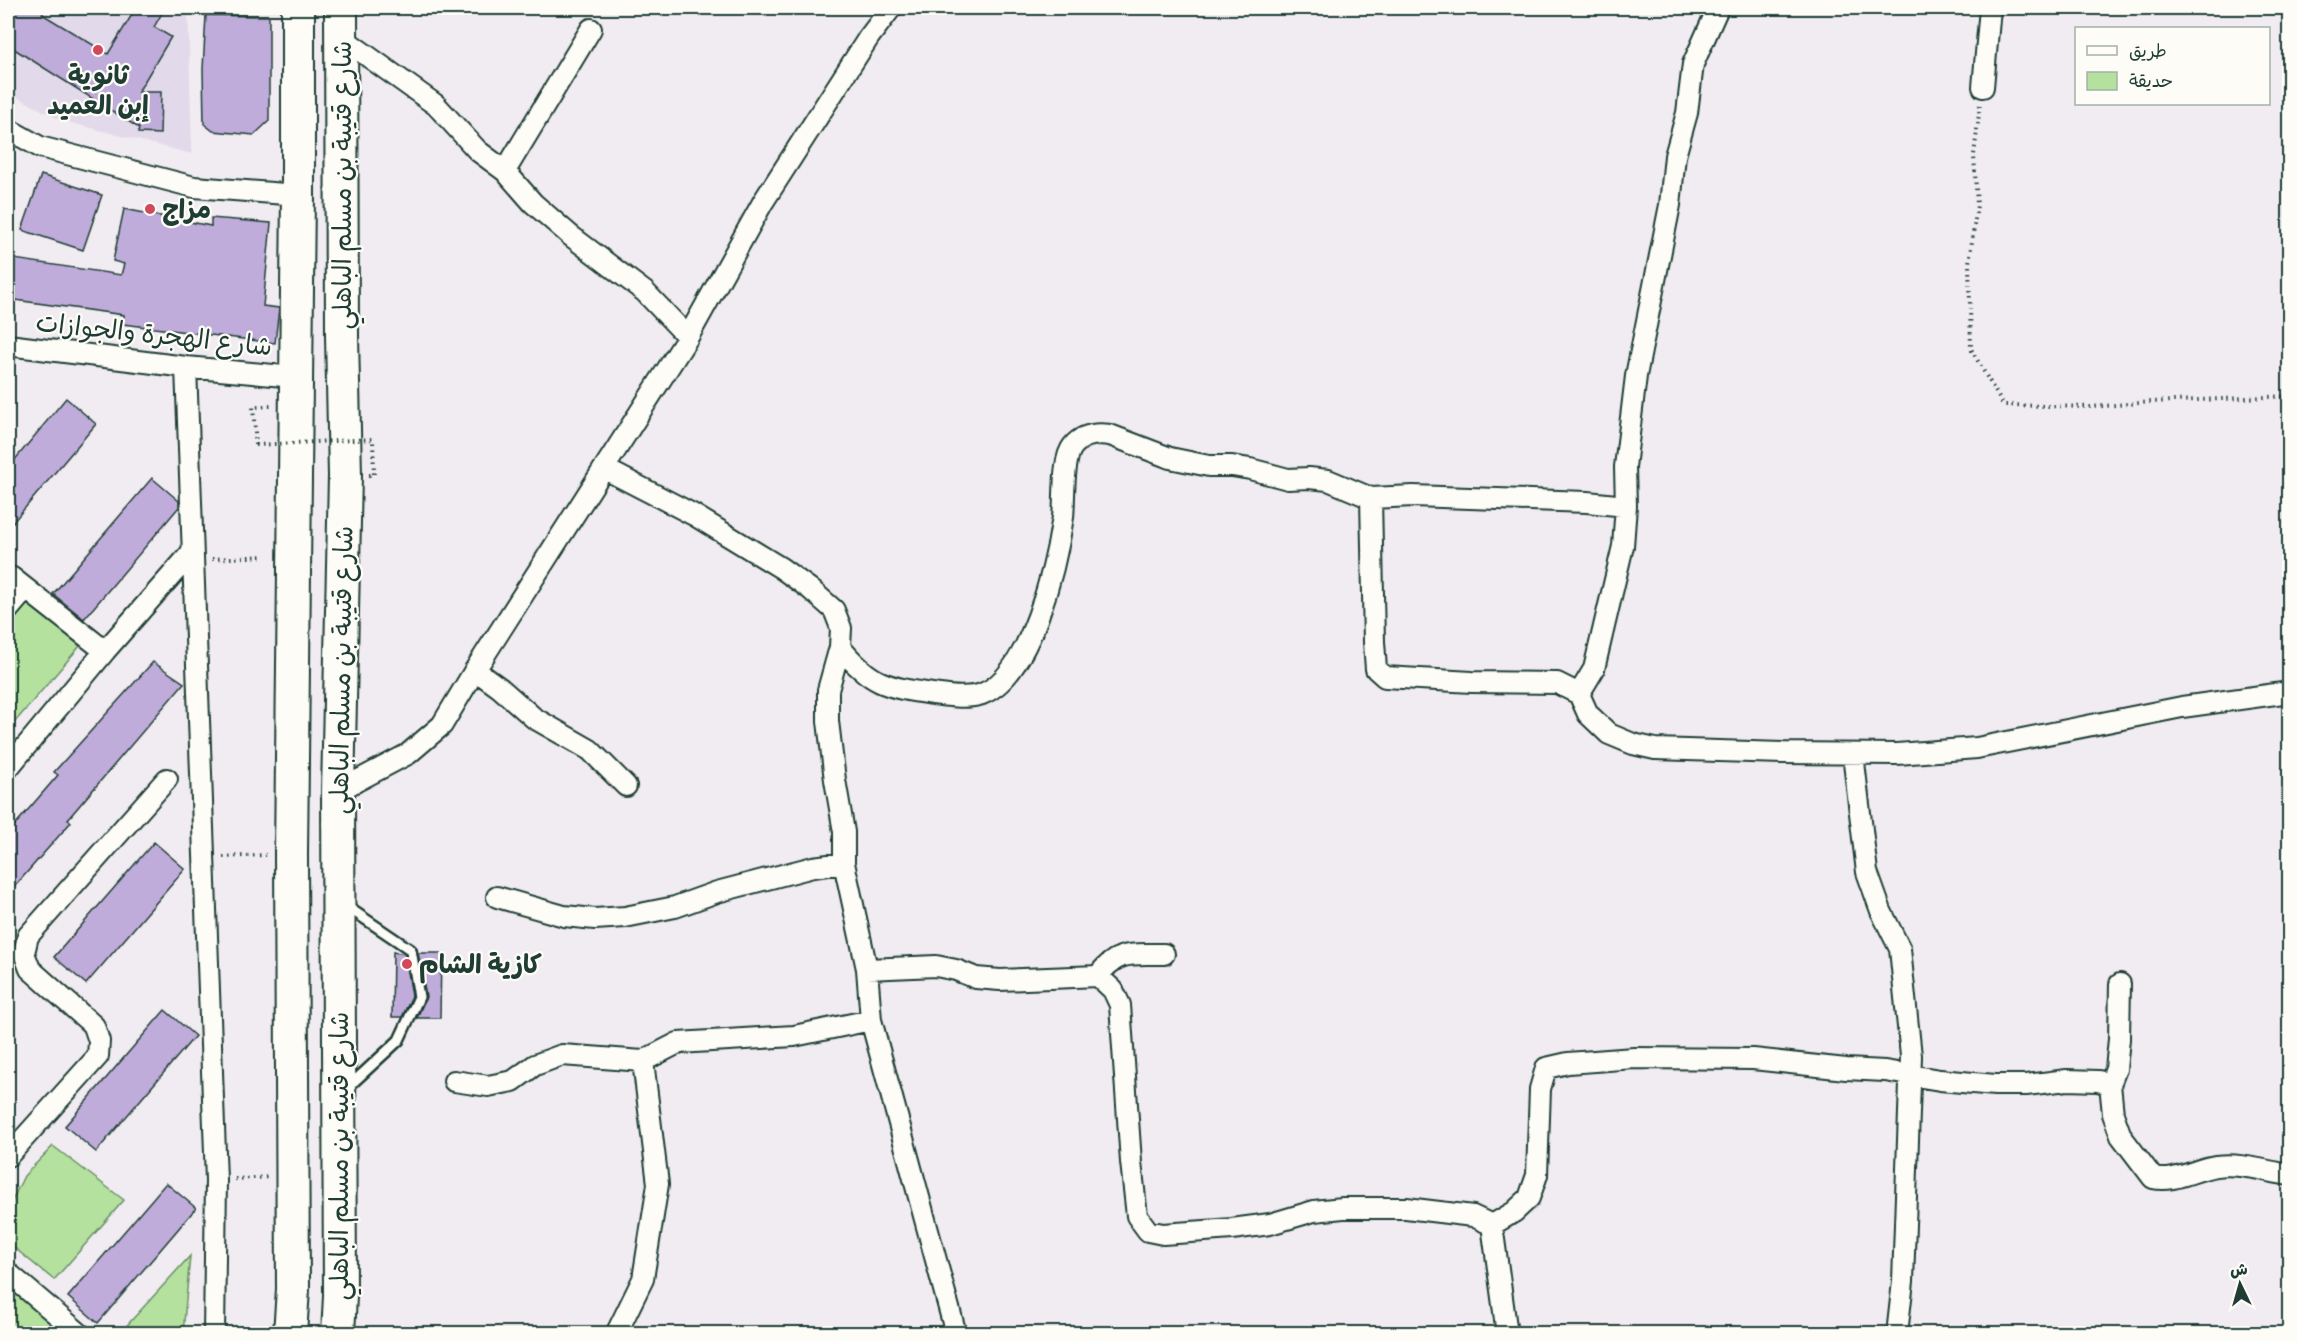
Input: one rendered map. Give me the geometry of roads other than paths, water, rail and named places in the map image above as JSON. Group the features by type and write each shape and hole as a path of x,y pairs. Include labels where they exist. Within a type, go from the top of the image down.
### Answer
{"main road":[{"name":"شارع قتيبة بن مسلم الباهلي","path":"290,1334 293,1289 291,854 298,8"},
{"name":"شارع قتيبة بن مسلم الباهلي","path":"338,1334 340,1296 338,791 345,476 341,22"}],"street":[{"path":"338,791 408,754 442,725 688,337 763,202 869,37 891,8"},
{"path":"1579,694 1594,669 1623,546 1626,506 1624,467 1636,375 1670,205 1675,156 1687,113 1693,64 1718,8"},
{"path":"1983,87 1990,8"},
{"path":"341,22 436,105 478,151 505,171 546,214 645,292 688,337"},
{"path":"505,171 591,29"},
{"path":"8,129 40,147 194,187 298,195"},
{"name":"شارع الهجرة والجوازات","path":"8,345 186,367 295,377"},
{"path":"186,367 216,1180 214,1334"},
{"path":"840,647 869,677 893,688 966,697 984,693 1001,681 1020,658 1045,595 1063,518 1068,455 1073,446 1085,436 1110,435 1170,458 1209,466 1232,466 1288,479 1328,480 1371,498 1413,496 1587,502 1626,506"},
{"path":"605,469 694,515 781,568 834,610 841,628 840,647 828,690 828,721 844,832 844,863 867,969 871,1020 956,1334"},
{"path":"1371,498 1374,642 1376,669 1384,677 1472,682 1557,683 1579,694 1588,714 1609,734 1633,744 1678,750 1853,754 1897,754 1977,748 2182,707 2289,692"},
{"path":"10,761 105,651 193,556"},
{"path":"8,609 18,583 105,651"},
{"path":"475,670 500,688 534,718 590,750 626,786"},
{"path":"1853,754 1867,872 1878,903 1900,949 1912,1076 1903,1281 1897,1334"},
{"path":"8,1156 98,1056 99,1041 94,1026 30,969 24,953 28,936 166,779"},
{"path":"496,897 564,916 594,919 625,917 675,907 717,892 813,867 844,863"},
{"path":"1098,976 1108,962 1118,957 1164,954"},
{"path":"867,969 936,966 956,970 976,978 1000,980 1098,976 1113,990 1120,1005 1128,1129 1137,1216 1148,1232 1163,1234 1233,1229 1270,1224 1314,1211 1343,1208 1406,1208 1473,1216 1492,1225"},
{"path":"2120,984 2119,1039 2116,1069 2110,1084 2114,1114 2121,1136 2153,1178 2166,1181 2214,1166 2237,1164 2289,1175"},
{"path":"454,1081 488,1086 513,1081 535,1065 562,1055 643,1061 678,1043 794,1036 871,1020"},
{"path":"1492,1225 1514,1212 1529,1198 1535,1182 1540,1089 1546,1068 1568,1063 1634,1058 1753,1059 1886,1071 1940,1080 1995,1085 2026,1085 2067,1080 2098,1081 2110,1084"},
{"path":"616,1334 643,1279 658,1184 643,1061"},
{"path":"1492,1225 1507,1334"},
{"path":"8,1273 80,1334"}],"lane":[{"path":"339,901 411,950 419,997 399,1040 339,1096"}],"place":[{"name":"ثانوية إبن العميد","path":"98,50"},
{"name":"مزاج","path":"150,209"},
{"name":"كازية الشام","path":"407,964"}]}
